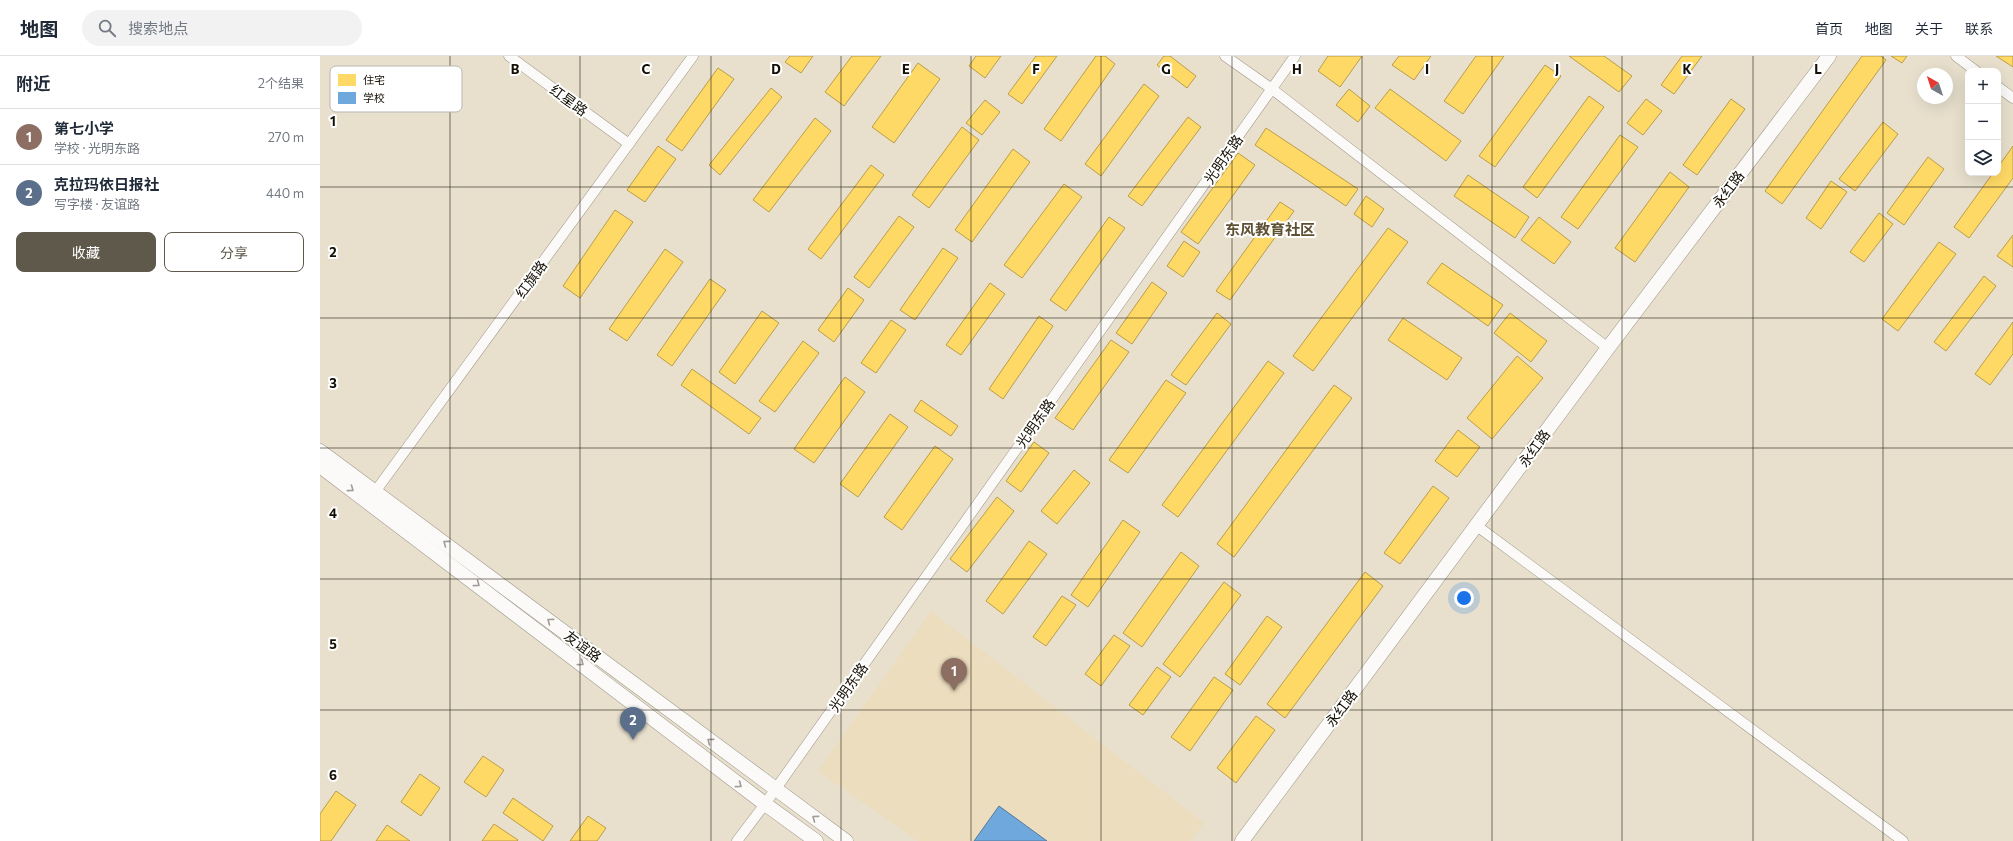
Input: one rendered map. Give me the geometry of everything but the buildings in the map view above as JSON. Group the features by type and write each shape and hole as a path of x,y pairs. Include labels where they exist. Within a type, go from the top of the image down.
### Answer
{"main road":[{"name":"永红路","path":"1242,841 1608,348 1829,56"},
{"name":"友谊路","path":"320,451 372,496 765,804 816,841"},
{"name":"友谊路","path":"320,466 372,496 846,841"}],"street":[{"name":"红星路","path":"509,56 629,144"},
{"name":"红旗路","path":"372,496 693,56"},
{"path":"1225,56 1272,89 1608,348"},
{"name":"光明东路","path":"737,841 775,790 1295,56"},
{"path":"1956,56 1972,68"},
{"path":"2001,89 2013,98"},
{"path":"1477,526 1903,841"}],"shaded area":[{"path":"931,611 1204,823 1191,841 918,841 818,771"}],"place":[{"name":"第七小学","path":"954,691"},
{"name":"克拉玛依日报社","path":"633,740"}],"district":[{"name":"东风教育社区","path":"1270,229"}]}
